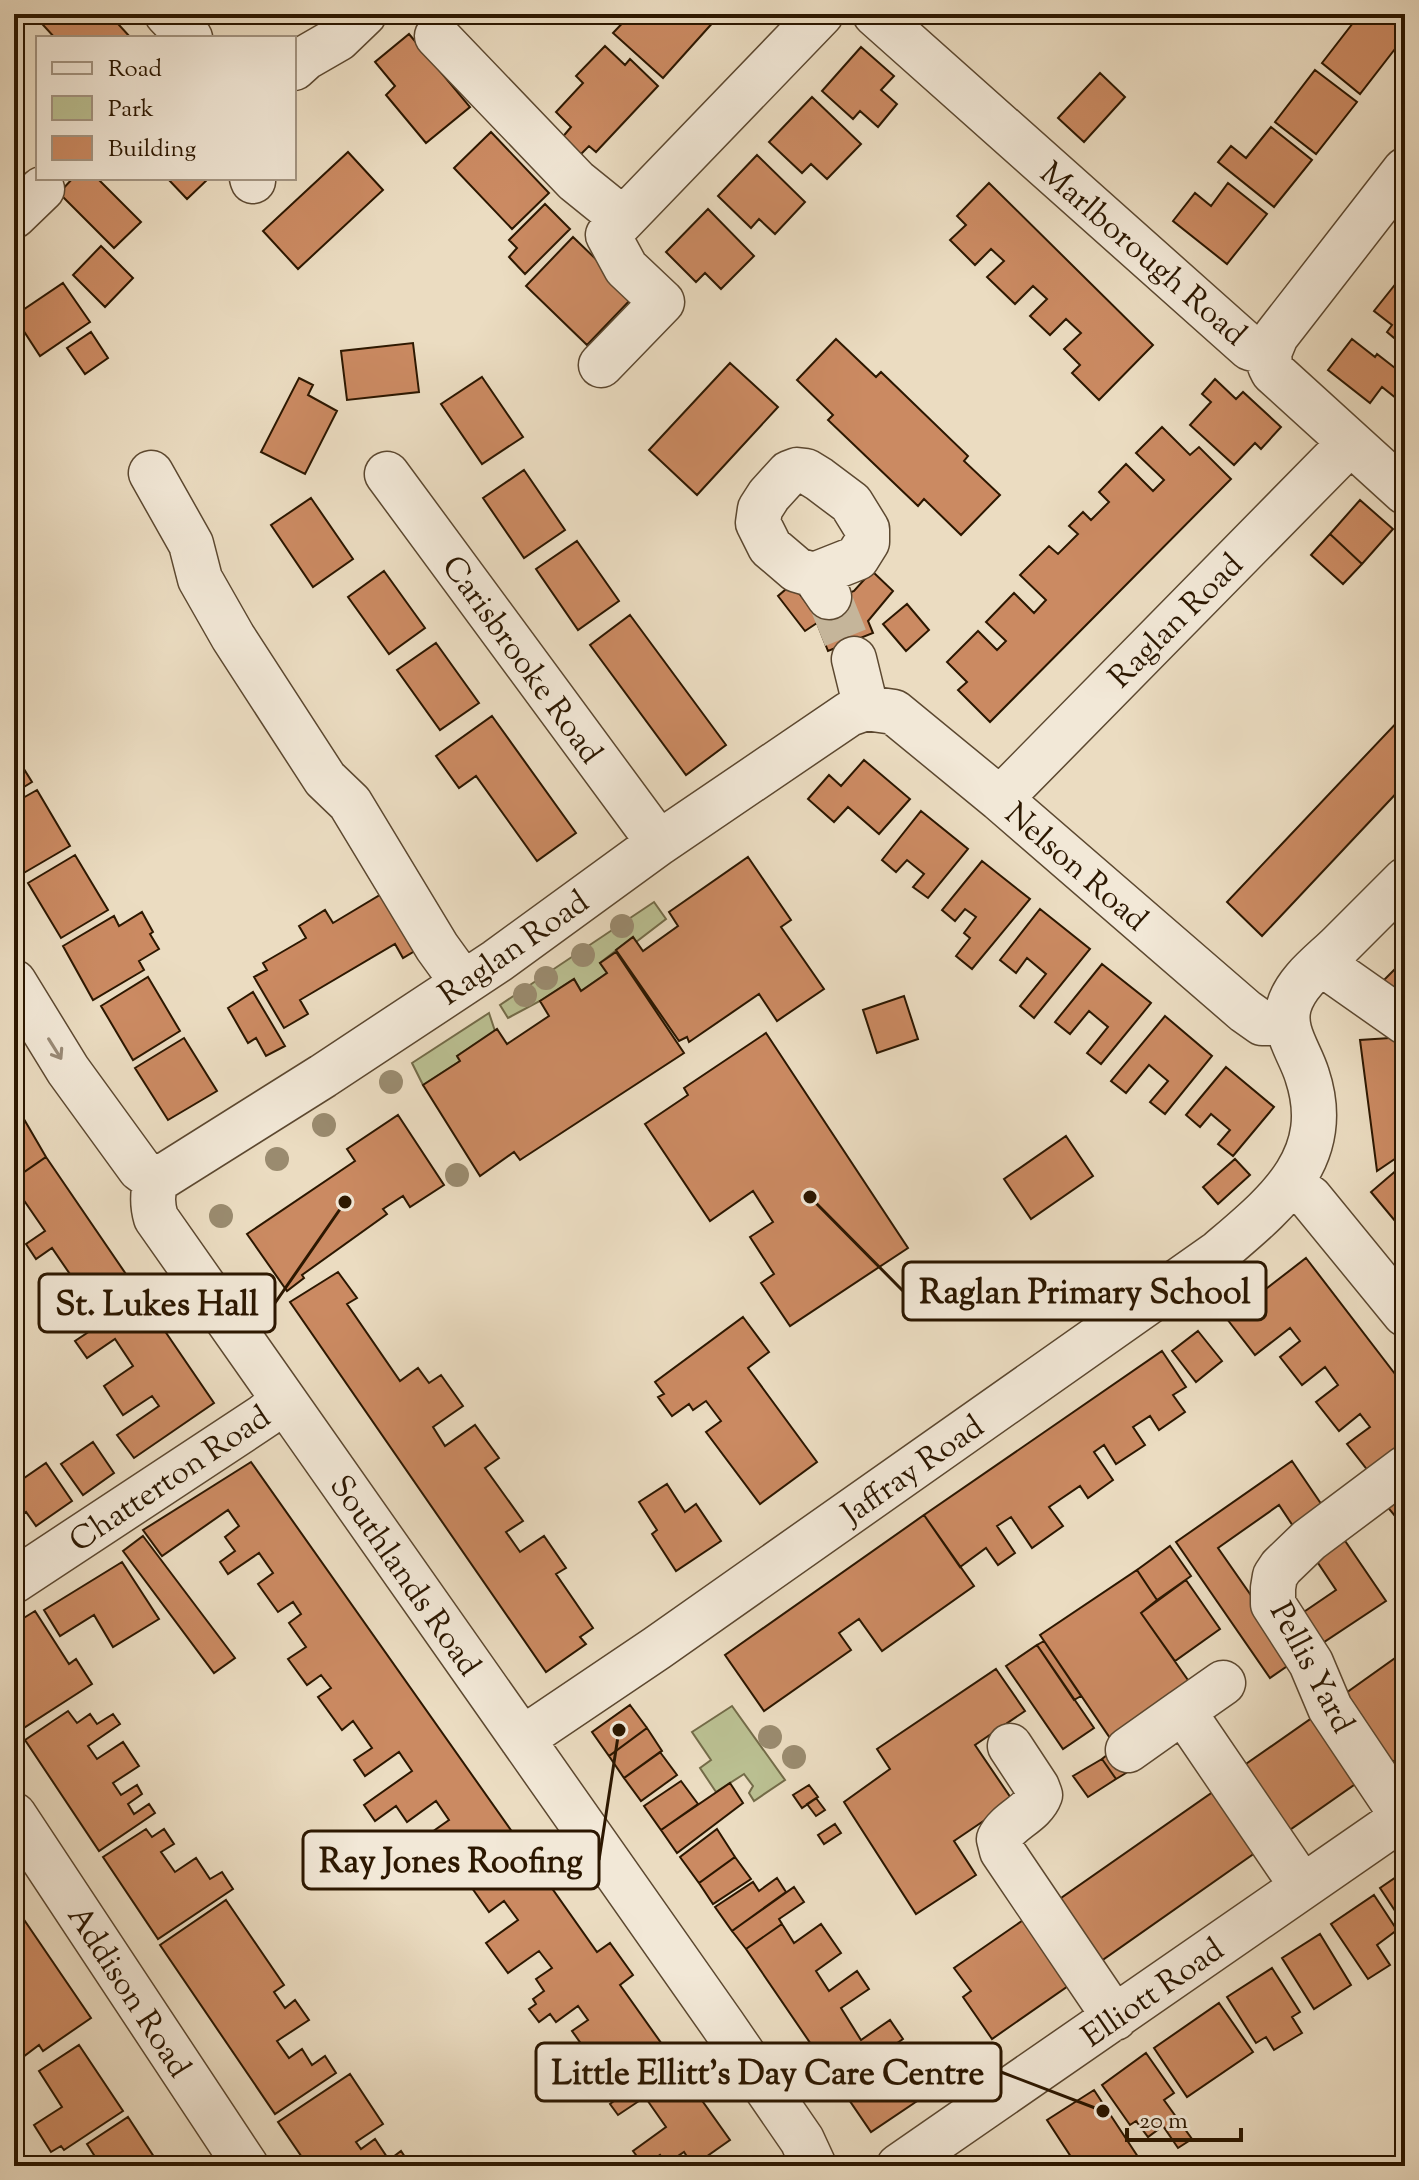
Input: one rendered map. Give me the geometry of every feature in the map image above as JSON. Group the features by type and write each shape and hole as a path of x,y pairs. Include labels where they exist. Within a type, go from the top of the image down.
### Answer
{"street":[{"path":"167,14 188,36"},
{"path":"296,66 338,39 364,14"},
{"path":"616,227 821,14"},
{"name":"Marlborough Road","path":"875,14 1250,348 1269,353 1273,372 1405,492"},
{"path":"437,36 616,227 626,268 662,302 601,365"},
{"path":"1269,353 1276,336 1405,170"},
{"name":"Raglan Road","path":"1000,799 1350,443"},
{"path":"151,473 191,544 200,579 233,637 325,779 350,803 437,947 463,983"},
{"name":"Carisbrooke Road","path":"387,474 659,843"},
{"path":"854,659 866,708"},
{"name":"Raglan Road","path":"156,1181 463,983 659,843 849,714 866,708"},
{"name":"Nelson Road","path":"866,708 894,712 1000,799 1245,1011 1262,1023 1287,1023"},
{"path":"1287,1023 1290,1004 1302,983 1405,880"},
{"path":"1321,963 1405,1022"},
{"path":"14,982 68,1070 140,1169 156,1181"},
{"name":"Jaffray Road","path":"522,1739 657,1648 1218,1253 1271,1208 1291,1185 1306,1155 1312,1129 1313,1100 1287,1023"},
{"name":"Southlands Road","path":"156,1181 152,1192 156,1218 802,2140 814,2166"},
{"path":"1291,1185 1310,1198 1405,1314"},
{"name":"Chatterton Road","path":"14,1581 283,1401"},
{"name":"Pellis Yard","path":"1404,1816 1330,1708 1311,1663 1273,1604 1273,1588 1275,1576 1281,1567 1309,1540 1405,1468"},
{"path":"1128,1750 1223,1683"},
{"path":"1183,1711 1302,1886"},
{"path":"1010,1746 1040,1795 1037,1803 1004,1829 999,1839 1002,1851 1115,2018"},
{"name":"Addison Road","path":"14,1815 246,2166"},
{"name":"Elliott Road","path":"899,2166 1404,1816"}],"green space":[{"path":"654,902 666,919 636,942 633,937 600,963 607,973 581,991 574,979 508,1018 500,1005"},
{"path":"489,1013 495,1031 457,1056 460,1061 423,1085 412,1063"},
{"path":"732,1706 785,1780 754,1801 749,1793 753,1786 744,1774 716,1792 700,1768 711,1760 692,1732"}],"building":[{"path":"33,14 109,14 129,36 53,36"},
{"path":"631,14 644,14 648,18 652,14 710,14 716,19 663,78 613,33"},
{"path":"1360,14 1405,14 1405,36 1360,94 1322,63"},
{"path":"409,34 470,107 426,143 386,95 395,86 375,62"},
{"path":"605,46 625,65 630,59 658,86 596,152 589,146 579,156 561,139 571,127 556,112 583,83 576,76"},
{"path":"861,47 894,76 881,90 897,104 878,127 860,111 853,119 822,91"},
{"path":"1315,70 1357,102 1316,154 1275,122"},
{"path":"1100,73 1125,97 1084,142 1058,118"},
{"path":"812,97 861,144 827,179 811,164 802,173 769,142"},
{"path":"1271,127 1312,160 1274,207 1218,162 1231,146 1246,158"},
{"path":"491,132 549,193 512,229 454,168"},
{"path":"348,152 383,190 298,269 263,231"},
{"path":"757,155 805,202 775,234 759,219 751,228 718,196"},
{"path":"71,180 99,180 141,222 114,248 59,193"},
{"path":"169,180 207,180 187,199"},
{"path":"989,183 1153,345 1099,400 1072,373 1080,365 1064,349 1081,333 1066,319 1050,335 1030,316 1047,299 1033,286 1015,304 987,277 1004,261 991,249 975,265 950,240 966,225 957,216"},
{"path":"1228,183 1267,214 1227,264 1173,221 1195,193 1211,206"},
{"path":"545,204 570,229 525,274 509,257 517,248 509,240"},
{"path":"708,209 754,256 721,289 705,273 696,282 666,252"},
{"path":"573,237 634,296 587,345 526,286"},
{"path":"101,246 133,278 105,307 73,275"},
{"path":"1405,272 1405,347 1387,332 1392,325 1374,311"},
{"path":"63,283 90,322 40,356 14,316"},
{"path":"91,332 108,358 85,374 67,348"},
{"path":"836,339 876,377 881,372 968,456 964,461 1000,495 961,535 924,499 918,506 828,420 833,415 797,380"},
{"path":"1352,339 1375,357 1377,354 1395,368 1398,365 1405,371 1405,400 1402,403 1382,387 1370,403 1328,370"},
{"path":"413,343 419,392 347,400 341,351"},
{"path":"730,363 778,407 697,495 649,450"},
{"path":"482,377 523,437 482,464 441,404"},
{"path":"299,378 313,385 308,395 337,411 305,474 261,452"},
{"path":"1215,379 1236,399 1243,392 1281,427 1261,449 1255,443 1234,465 1190,425 1211,402 1202,394"},
{"path":"1162,427 1190,455 1199,447 1231,479 990,722 958,690 967,682 947,662 978,631 997,650 1006,641 986,622 1014,593 1034,613 1046,600 1020,575 1049,546 1058,554 1078,534 1069,526 1083,512 1091,520 1109,502 1099,492 1126,464 1153,491 1164,480 1136,453"},
{"path":"524,470 565,530 524,558 483,498"},
{"path":"311,498 353,559 313,587 271,525"},
{"path":"1360,500 1393,529 1362,564 1330,534"},
{"path":"1330,534 1362,564 1343,584 1311,555"},
{"path":"577,541 619,601 578,630 536,569"},
{"path":"384,571 425,628 389,654 348,597"},
{"path":"872,571 893,591 868,621 873,633 828,651 817,623 805,631 778,596 792,584 811,609 854,591"},
{"path":"907,604 929,630 906,651 883,624"},
{"path":"630,615 726,745 686,775 590,645"},
{"path":"436,643 479,703 440,730 397,670"},
{"path":"492,716 576,833 537,861 476,776 459,788 436,756"},
{"path":"1401,718 1405,721 1405,784 1262,936 1227,902"},
{"path":"14,753 32,782 14,793"},
{"path":"864,760 910,799 879,834 848,807 834,822 808,799 829,775 841,786"},
{"path":"37,790 70,846 22,874 14,861 14,803"},
{"path":"921,811 968,849 928,898 913,887 924,874 907,860 896,872 882,860"},
{"path":"75,855 108,910 61,938 28,883"},
{"path":"748,857 791,920 781,927 824,989 777,1021 759,994 689,1042 687,1037 679,1041 616,950 633,937 643,951 678,926 669,912"},
{"path":"982,861 1030,899 972,969 956,956 970,938 964,933 976,917 965,909 955,921 942,910"},
{"path":"395,886 428,943 403,958 395,944 300,1000 308,1014 284,1028 254,977 267,970 263,963 306,938 299,926 325,910 333,923"},
{"path":"1040,909 1090,949 1034,1018 1020,1006 1046,974 1027,958 1016,973 1000,960"},
{"path":"142,912 159,949 139,961 144,970 93,1000 63,946 114,916 119,926"},
{"path":"616,952 684,1053 520,1160 514,1152 480,1176 423,1085 460,1061 457,1056 497,1029 507,1044 549,1016 540,1001 574,979 581,991 607,973 600,963"},
{"path":"1405,959 1405,1003 1383,981"},
{"path":"1102,964 1151,1003 1101,1064 1087,1053 1108,1027 1089,1011 1070,1034 1055,1022"},
{"path":"148,977 180,1031 133,1060 101,1006"},
{"path":"253,992 285,1046 266,1056 256,1038 248,1043 228,1008"},
{"path":"904,996 918,1039 877,1053 863,1010"},
{"path":"1165,1016 1212,1056 1165,1114 1150,1102 1168,1081 1149,1065 1126,1093 1111,1081"},
{"path":"766,1033 908,1248 790,1326 761,1283 774,1274 750,1237 773,1222 753,1191 710,1221 645,1124 688,1095 684,1088"},
{"path":"1405,1037 1405,1152 1377,1171 1360,1040"},
{"path":"184,1038 217,1091 168,1120 135,1068"},
{"path":"1226,1067 1274,1107 1233,1156 1218,1144 1230,1130 1211,1114 1200,1127 1186,1115"},
{"path":"14,1102 46,1157 14,1179"},
{"path":"398,1115 444,1185 410,1207 403,1196 383,1209 387,1214 302,1275 304,1278 287,1291 247,1234 355,1161 347,1149"},
{"path":"1066,1136 1093,1176 1031,1219 1004,1179"},
{"path":"46,1157 214,1403 134,1458 117,1435 159,1406 152,1396 123,1415 104,1386 133,1366 115,1339 87,1358 75,1341 102,1323 94,1311 66,1330 55,1314 68,1306 58,1292 74,1280 52,1248 36,1259 26,1244 45,1231 14,1186 14,1179"},
{"path":"1235,1159 1250,1175 1218,1204 1203,1187"},
{"path":"1405,1163 1405,1233 1371,1192"},
{"path":"1306,1258 1405,1387 1405,1456 1369,1472 1347,1444 1370,1427 1360,1414 1339,1431 1316,1402 1338,1385 1325,1367 1302,1385 1280,1357 1300,1341 1290,1328 1255,1355 1227,1319"},
{"path":"338,1272 357,1298 347,1304 400,1381 418,1368 429,1383 441,1375 463,1406 433,1427 445,1446 475,1425 499,1458 485,1468 523,1521 506,1532 520,1552 544,1536 566,1568 556,1574 593,1628 580,1637 586,1644 546,1672 290,1302"},
{"path":"743,1317 769,1352 748,1368 817,1462 760,1504 706,1432 721,1421 706,1401 693,1410 689,1404 672,1416 658,1397 664,1394 655,1382"},
{"path":"1198,1331 1222,1361 1196,1382 1172,1351"},
{"path":"1162,1351 1186,1387 1173,1395 1185,1412 1159,1430 1150,1416 1133,1427 1145,1445 1116,1464 1104,1445 1094,1452 1113,1480 1088,1498 1080,1486 1049,1507 1063,1526 1032,1548 1011,1517 997,1526 1015,1553 998,1565 986,1548 960,1567 924,1515"},
{"path":"93,1442 114,1473 83,1495 61,1464"},
{"path":"1292,1461 1328,1514 1299,1535 1279,1505 1218,1548 1296,1660 1270,1678 1176,1542"},
{"path":"251,1462 597,1952 610,1943 633,1975 620,1985 730,2140 693,2166 684,2152 666,2164 660,2155 644,2166 633,2151 666,2127 645,2097 618,2115 610,2104 622,2095 609,2078 625,2067 610,2046 592,2059 572,2031 588,2020 578,2006 556,2022 550,2014 539,2022 529,2009 536,2004 533,1999 544,1991 536,1979 552,1968 539,1951 508,1973 486,1943 518,1920 504,1901 489,1912 467,1881 485,1868 471,1849 453,1862 432,1832 449,1820 436,1801 407,1822 396,1806 375,1821 364,1805 412,1771 399,1752 365,1776 354,1760 372,1748 353,1721 342,1730 318,1697 331,1688 321,1675 307,1685 288,1659 306,1647 289,1623 301,1614 293,1602 278,1612 258,1584 273,1573 259,1553 228,1574 220,1562 235,1551 225,1537 239,1526 228,1510 162,1556 143,1530"},
{"path":"46,1463 72,1501 36,1526 26,1512 15,1520 14,1485"},
{"path":"1405,1480 1405,1517 1399,1521 1381,1499"},
{"path":"667,1484 685,1512 696,1504 721,1541 676,1571 652,1534 657,1530 639,1502"},
{"path":"924,1515 974,1586 882,1651 859,1619 839,1633 851,1650 764,1711 725,1655"},
{"path":"1339,1532 1386,1601 1312,1650 1292,1620 1336,1590 1310,1551"},
{"path":"143,1536 235,1658 214,1673 123,1551"},
{"path":"1170,1546 1191,1576 1157,1600 1137,1570"},
{"path":"122,1562 159,1619 113,1647 94,1615 60,1636 44,1610"},
{"path":"1137,1570 1157,1600 1141,1613 1190,1683 1110,1738 1040,1635"},
{"path":"1186,1580 1220,1629 1175,1661 1141,1613"},
{"path":"35,1611 69,1664 76,1659 92,1684 19,1731 14,1723 14,1624"},
{"path":"1044,1641 1081,1696 1074,1700 1037,1645"},
{"path":"1037,1645 1094,1728 1063,1749 1006,1666"},
{"path":"1405,1651 1405,1753 1384,1768 1355,1726 1364,1719 1346,1693"},
{"path":"996,1669 1025,1711 975,1745 1013,1801 954,1841 976,1875 916,1914 844,1802 890,1769 877,1749"},
{"path":"630,1705 647,1728 609,1756 592,1732"},
{"path":"68,1711 77,1723 90,1714 97,1724 113,1714 120,1724 88,1746 97,1759 123,1742 139,1766 113,1783 121,1795 137,1785 142,1794 128,1804 134,1814 149,1804 155,1813 99,1851 25,1740"},
{"path":"1319,1713 1364,1778 1284,1834 1243,1766"},
{"path":"647,1728 662,1751 624,1778 609,1756"},
{"path":"1112,1751 1126,1773 1116,1779 1102,1759"},
{"path":"660,1752 677,1775 641,1801 624,1778"},
{"path":"1102,1759 1116,1779 1088,1797 1073,1776"},
{"path":"681,1781 698,1804 661,1830 644,1806"},
{"path":"730,1783 743,1803 677,1853 661,1830"},
{"path":"809,1785 818,1797 802,1808 793,1795"},
{"path":"1220,1787 1262,1848 1094,1966 1051,1905"},
{"path":"816,1798 825,1810 816,1816 807,1804"},
{"path":"835,1824 841,1833 824,1844 818,1835"},
{"path":"146,1829 152,1837 164,1829 174,1844 161,1852 175,1872 196,1858 210,1879 222,1872 233,1889 158,1939 103,1857"},
{"path":"717,1829 735,1857 699,1883 680,1857"},
{"path":"735,1857 751,1879 713,1904 699,1883"},
{"path":"1405,1871 1405,1926 1380,1888"},
{"path":"777,1878 786,1892 732,1931 715,1907 753,1882 759,1891"},
{"path":"794,1887 804,1902 779,1919 782,1924 746,1949 732,1931"},
{"path":"1374,1895 1397,1930 1377,1945 1390,1965 1368,1979 1331,1924"},
{"path":"226,1900 284,1985 274,1992 285,2008 295,2000 309,2020 277,2041 289,2058 302,2049 312,2065 325,2056 336,2073 275,2114 160,1945"},
{"path":"14,1905 91,2018 43,2051 39,2045 23,2057 14,2044 14,2028 23,2022 14,2008"},
{"path":"1029,1916 1081,1977 992,2039 963,1997 971,1991 954,1968"},
{"path":"782,1924 794,1943 821,1924 841,1953 816,1971 829,1991 857,1971 869,1989 841,2008 861,2040 890,2020 903,2039 890,2048 907,2072 921,2061 938,2087 871,2132 746,1949"},
{"path":"1320,1934 1351,1985 1314,2009 1282,1958"},
{"path":"1272,1968 1300,2012 1292,2017 1302,2033 1274,2050 1266,2037 1256,2043 1227,1997"},
{"path":"1219,2003 1253,2052 1187,2097 1154,2048"},
{"path":"79,2045 123,2111 64,2150 61,2146 51,2152 34,2125 62,2107 39,2071"},
{"path":"1146,2053 1174,2093 1164,2100 1192,2139 1178,2148 1163,2126 1148,2137 1136,2121 1130,2125 1102,2085"},
{"path":"350,2074 383,2124 356,2142 361,2149 375,2139 389,2160 401,2151 411,2166 308,2166 278,2122"},
{"path":"1094,2090 1144,2166 1077,2166 1047,2120"},
{"path":"128,2117 160,2166 101,2166 87,2144"}],"tunnel":[{"path":"829,597 854,659"}],"place":[{"name":"Raglan Primary School","path":"810,1197"},
{"name":"St. Lukes Hall","path":"345,1202"},
{"name":"Ray Jones Roofing","path":"619,1730"},
{"name":"Little Ellitt's Day Care Centre","path":"1103,2111"}]}
